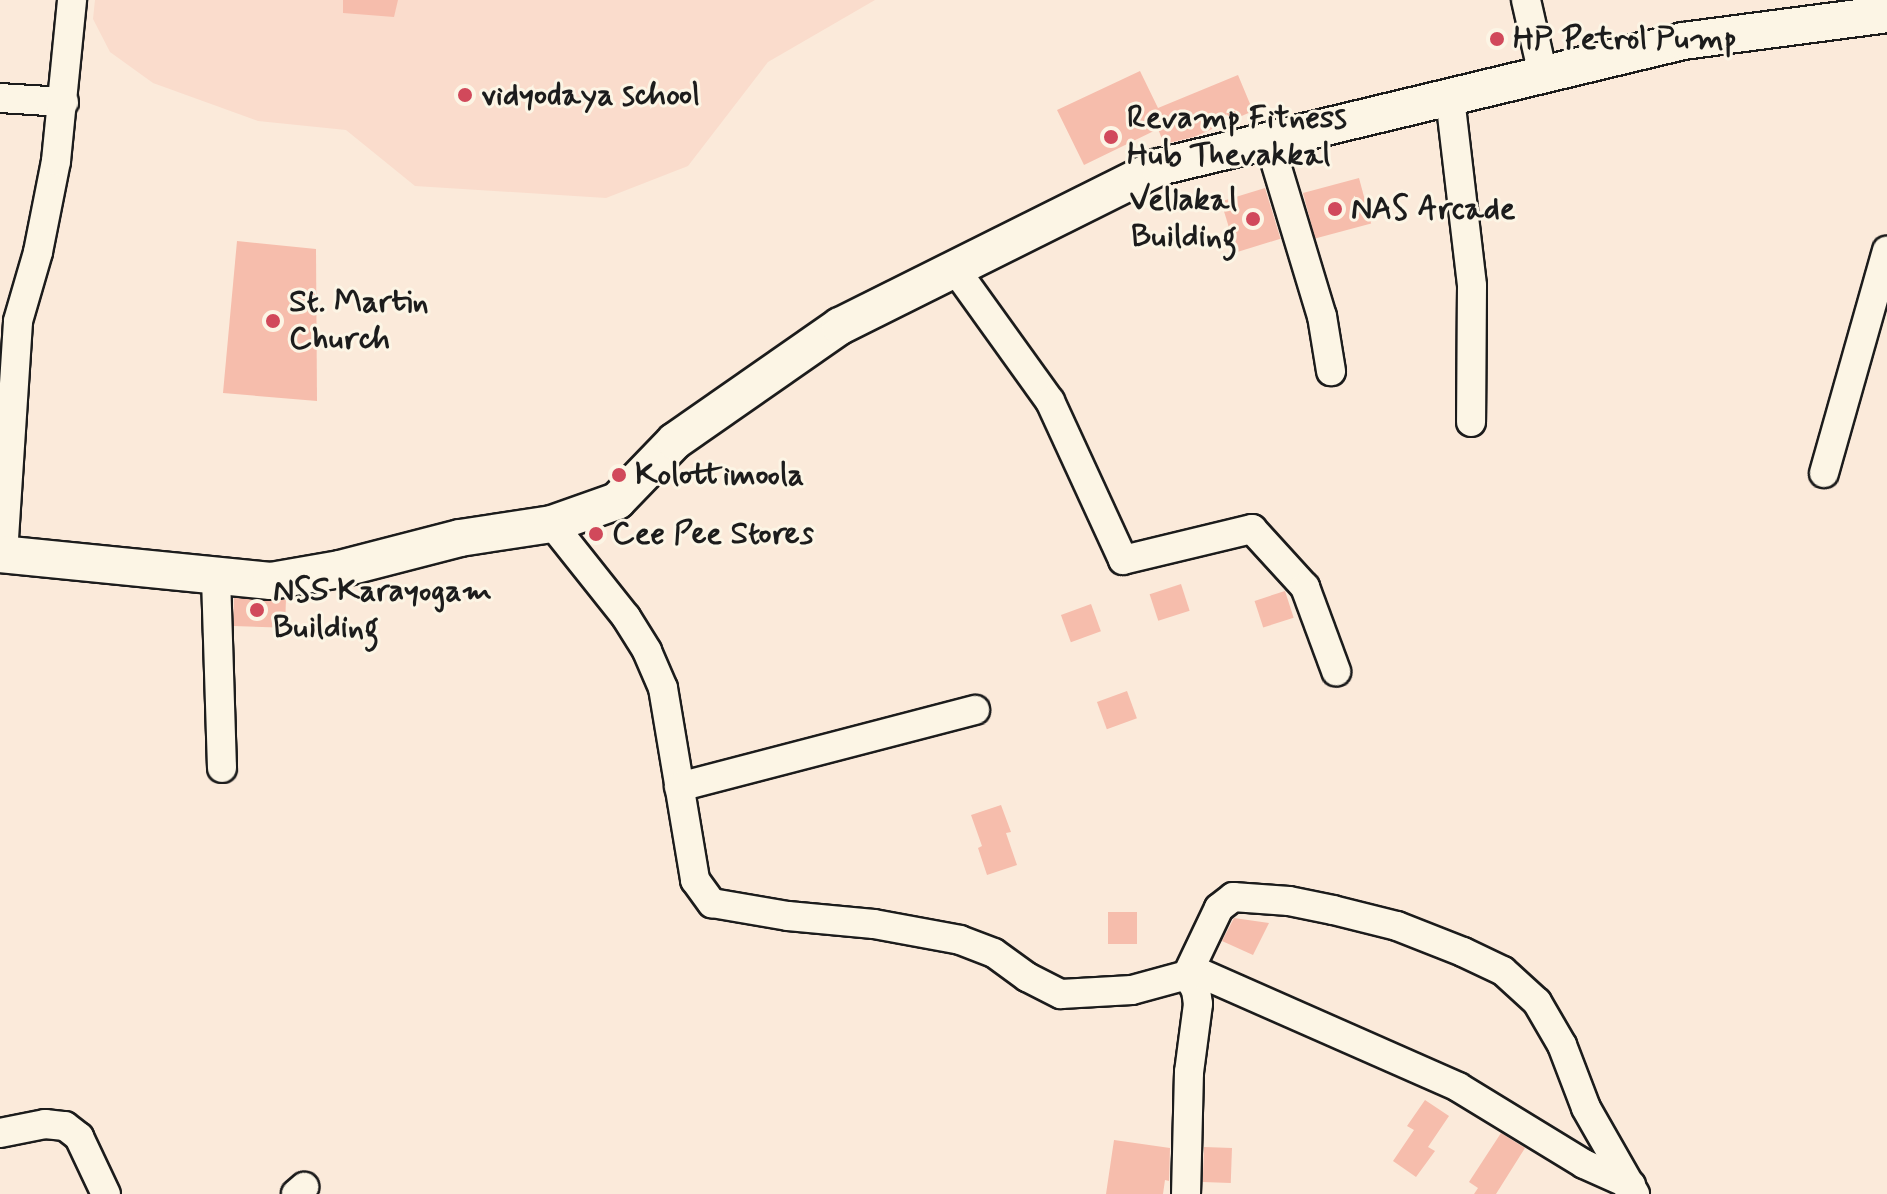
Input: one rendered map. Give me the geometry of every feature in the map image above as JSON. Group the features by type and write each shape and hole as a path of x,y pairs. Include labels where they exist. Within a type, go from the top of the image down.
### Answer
{"main road":[{"path":"1,554 271,581 340,569 460,538 552,524 617,501 675,441 840,326 1159,167 1683,41 1887,14"}],"street":[{"path":"1,554 18,321 38,252 64,102 72,0"},
{"path":"1526,0 1543,75"},
{"path":"0,98 64,102"},
{"path":"1450,98 1472,286 1471,422"},
{"path":"1269,141 1322,316 1331,371"},
{"path":"1824,473 1887,251"},
{"path":"955,269 1050,401 1123,560 1252,529 1305,587 1336,671"},
{"path":"552,524 626,617 647,651 663,688 695,880 712,903 788,916 874,924 960,940 994,953 1027,977 1061,994 1132,990 1189,972 1458,1087 1629,1191"},
{"path":"216,577 222,768"},
{"path":"679,787 975,710"},
{"path":"1186,1194 1189,1072 1198,1004 1189,972 1219,908 1233,897 1289,901 1397,926 1503,971 1537,1002 1562,1045 1586,1108 1629,1191"},
{"path":"0,1133 45,1124 65,1126 79,1137 106,1194"}],"shaded area":[{"name":"vidyodaya school","path":"95,0 875,0 768,62 688,166 606,198 415,186 346,130 258,121 153,83 110,52 93,19"}],"building":[{"path":"343,0 398,0 394,17 343,13"},
{"path":"1140,71 1158,108 1238,75 1253,111 1194,137 1164,144 1158,129 1084,165 1057,110"},
{"name":"NAS Arcade","path":"1359,178 1371,223 1315,238 1303,193"},
{"name":"Vellakal Building","path":"1265,188 1280,239 1237,252 1221,201"},
{"name":"St. Martin Church","path":"237,241 316,249 317,401 223,393"},
{"path":"1181,584 1190,611 1158,621 1150,594"},
{"path":"1285,591 1294,618 1263,628 1255,601"},
{"name":"NSS Karayogam Building","path":"234,598 286,600 285,628 233,626"},
{"path":"1091,604 1101,631 1071,642 1061,615"},
{"path":"1127,691 1137,718 1107,729 1097,702"},
{"path":"1001,805 1011,832 1006,833 1017,865 987,875 978,848 982,846 971,815"},
{"path":"1108,912 1137,912 1137,944 1108,944"},
{"path":"1234,918 1269,923 1253,955 1222,941"},
{"path":"1425,1100 1449,1116 1428,1147 1435,1151 1416,1177 1393,1161 1414,1130 1407,1126"},
{"path":"1501,1133 1525,1148 1496,1194 1474,1194 1478,1188 1469,1182"},
{"path":"1114,1140 1170,1148 1169,1181 1165,1180 1163,1194 1106,1194"},
{"path":"1204,1147 1232,1148 1231,1183 1203,1182"}],"place":[{"name":"HP Petrol Pump","path":"1497,39"},
{"name":"vidyodaya school","path":"465,95"},
{"name":"Revamp Fitness Hub Thevakkal","path":"1111,137"},
{"name":"NAS Arcade","path":"1335,209"},
{"name":"Vellakal Building","path":"1253,219"},
{"name":"St. Martin Church","path":"273,321"},
{"name":"Kolottimoola","path":"619,475"},
{"name":"Cee Pee Stores","path":"596,534"},
{"name":"NSS Karayogam Building","path":"257,610"}]}
